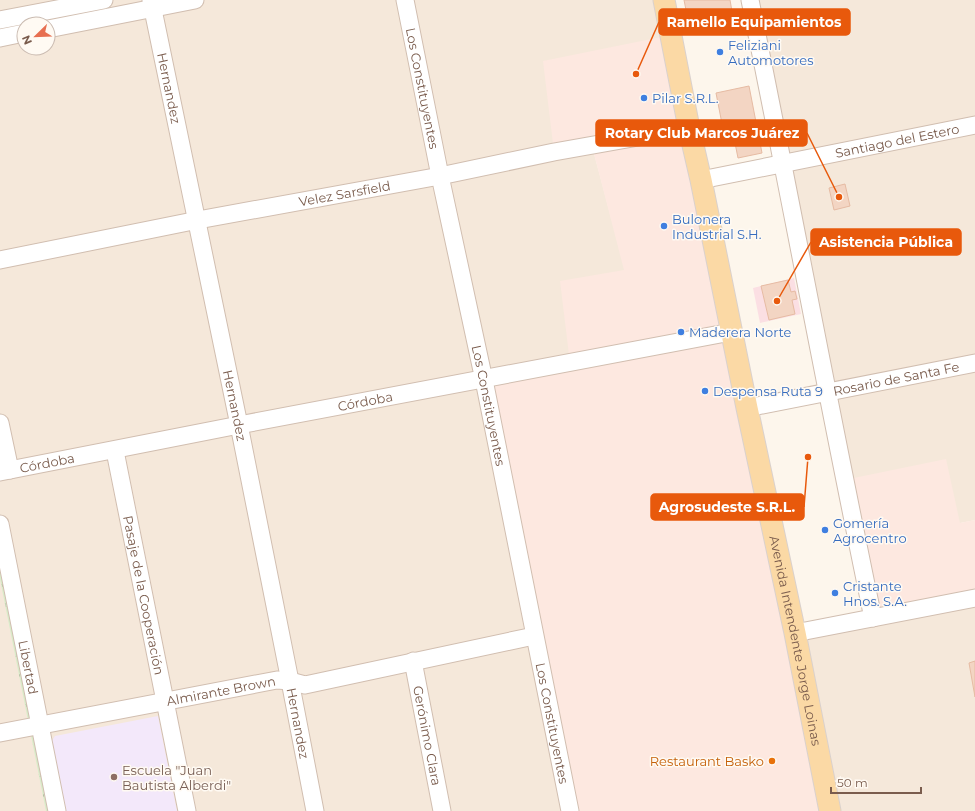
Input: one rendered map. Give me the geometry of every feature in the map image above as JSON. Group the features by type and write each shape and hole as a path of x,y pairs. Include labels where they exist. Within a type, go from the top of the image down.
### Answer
{"main road":[{"name":"Avenida Intendente Jorge Loinas","path":"664,0 689,128 795,633 830,811"}],"street":[{"path":"0,20 104,0"},
{"path":"56,27 152,4 195,0"},
{"name":"Los Constituyentes","path":"404,0 484,380 570,811"},
{"path":"750,0 784,164 844,480 873,618"},
{"name":"Hernandez","path":"152,4 198,220 315,811"},
{"path":"0,38 16,35"},
{"name":"Santiago del Estero","path":"701,180 975,125"},
{"name":"Velez Sarsfield","path":"0,260 198,220 440,176 554,152 689,128"},
{"name":"Córdoba","path":"5,471 115,451 239,425 732,332"},
{"name":"Rosario de Santa Fe","path":"747,408 975,363"},
{"path":"0,423 5,471"},
{"name":"Pasaje de la Cooperación","path":"115,451 187,811"},
{"name":"Libertad","path":"0,524 35,725 46,811"},
{"name":"Libertad","path":"0,579 57,811"},
{"path":"795,633 975,598"},
{"name":"Almirante Brown","path":"0,733 164,700 277,680 290,681 305,685 534,636"},
{"name":"Gerónimo Clara","path":"413,661 442,811"}],"shaded area":[{"path":"0,0 664,0 671,35 592,146 625,270 571,363 570,811 0,811"},
{"path":"750,0 975,0 975,520 960,523 844,480"},
{"path":"671,35 830,811 570,811 484,380 570,363 560,281 624,270 592,146 554,152 543,61"},
{"path":"794,278 801,314 760,323 753,288"},
{"path":"946,459 960,523 975,520 975,598 873,618 844,480"},
{"path":"975,598 975,811 830,811 795,633"},
{"name":"Escuela \"Juan Bautista Alberdi\"","path":"158,716 177,811 64,811 51,742 55,736"}],"green space":[{"path":"0,524 57,811 46,811 0,579"}],"building":[{"path":"684,0 730,0 733,17 689,25"},
{"path":"749,86 762,153 738,158 733,133 724,134 716,93"},
{"path":"845,184 850,206 834,210 829,188"},
{"path":"788,280 791,292 795,291 797,299 792,300 795,314 769,320 761,286"},
{"path":"975,661 975,697 969,663"}],"place":[{"name":"Feliziani Automotores","path":"720,52"},
{"name":"Ramello Equipamientos","path":"636,74"},
{"name":"Pilar S.R.L.","path":"644,98"},
{"name":"Rotary Club Marcos Juárez","path":"839,197"},
{"name":"Bulonera Industrial S.H.","path":"664,226"},
{"name":"Asistencia Pública","path":"777,301"},
{"name":"Maderera Norte","path":"681,332"},
{"name":"Despensa Ruta 9","path":"705,391"},
{"name":"Agrosudeste S.R.L.","path":"808,457"},
{"name":"Gomería Agrocentro","path":"825,530"},
{"name":"Cristante Hnos. S.A.","path":"835,593"},
{"name":"Restaurant Basko","path":"772,761"},
{"name":"Escuela \"Juan Bautista Alberdi\"","path":"114,777"}]}
